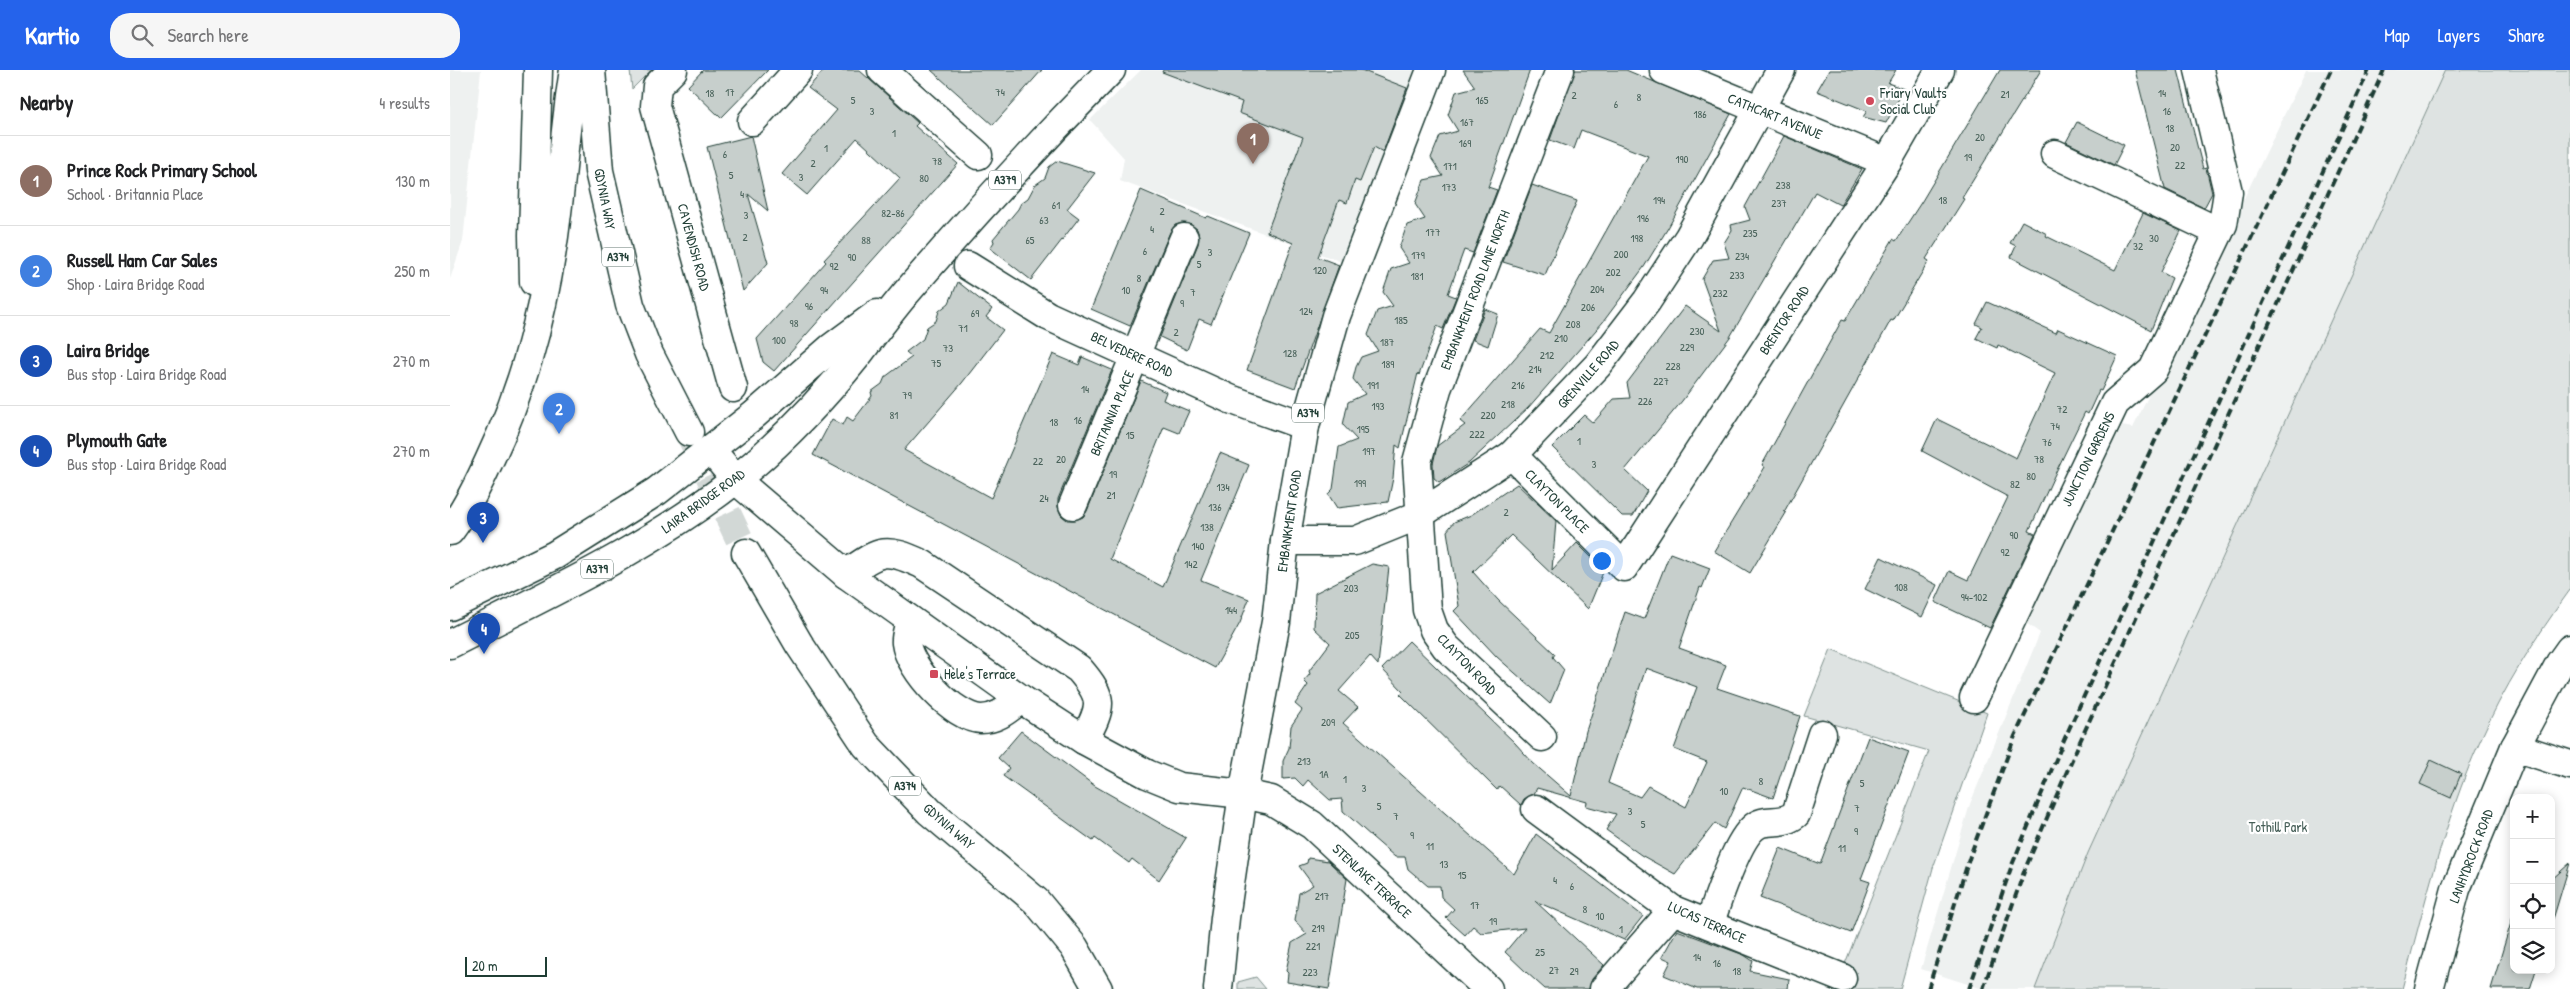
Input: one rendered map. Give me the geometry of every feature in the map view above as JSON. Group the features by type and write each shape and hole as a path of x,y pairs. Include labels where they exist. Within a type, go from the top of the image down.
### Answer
{"street":[{"path":"535,333 533,236 538,70"},
{"path":"450,531 475,490 497,444 523,378 535,333 551,253 566,116 574,70"},
{"name":"GDYNIA WAY","path":"591,70 599,171 630,305 649,354 688,432"},
{"name":"CAVENDISH ROAD","path":"673,70 658,86 655,106 733,388"},
{"path":"752,121 798,70"},
{"path":"882,70 978,155"},
{"name":"LAIRA BRIDGE ROAD","path":"450,644 613,561 667,529 736,480 804,415 855,358 905,294 1005,180 1111,70"},
{"name":"EMBANKMENT ROAD","path":"1218,989 1225,918 1243,794 1276,622 1285,541 1305,426 1336,316 1431,70"},
{"name":"EMBANKMENT ROAD LANE NORTH","path":"1419,515 1417,462 1437,390 1560,70"},
{"name":"CATHCART AVENUE","path":"1664,70 1887,162"},
{"name":"GRENVILLE ROAD","path":"1285,541 1355,541 1419,515 1512,455 1598,366 1647,301 1689,236 1781,70"},
{"name":"BRENTOR ROAD","path":"1624,567 1887,162 1940,70"},
{"name":"JUNCTION GARDENS","path":"1974,698 2115,404 2153,370 2223,224 2228,192 2199,70"},
{"path":"2055,154 2219,232"},
{"name":"BRITANNIA PLACE","path":"1073,505 1184,238"},
{"name":"BELVEDERE ROAD","path":"968,266 1048,316 1230,399 1305,426"},
{"name":"LAIRA BRIDGE ROAD","path":"450,606 555,555 657,491 711,450 831,348 905,294"},
{"path":"711,450 736,480 846,574 1021,699 1084,740 1147,774 1179,787 1243,794"},
{"name":"CLAYTON PLACE","path":"1512,455 1624,567"},
{"name":"CLAYTON ROAD","path":"1419,515 1427,610 1434,630 1446,647 1542,737"},
{"name":"GDYNIA WAY","path":"746,553 799,644 866,745 930,812 1036,901 1074,947 1098,989"},
{"path":"846,574 878,553 898,553 922,564 1079,669 1096,688 1098,703 1096,718 1084,740"},
{"path":"910,620 906,642 913,664 925,683 961,712 980,719 999,716 1021,699"},
{"name":"LANHYDROCK ROAD","path":"2429,989 2456,889 2515,747 2570,649"},
{"path":"1709,924 1744,835 1758,824 1787,821 1796,814 1822,734"},
{"path":"2515,747 2570,765"},
{"name":"STENLAKE TERRACE","path":"1243,794 1271,800 1312,825 1488,989"},
{"name":"LUCAS TERRACE","path":"1536,809 1674,910 1842,978"},
{"path":"1604,989 1674,910"}],"shaded area":[{"path":"450,70 481,70 463,241 450,279"},
{"path":"1141,70 1417,70 1345,263 1120,181 1124,158 1090,120"},
{"path":"2306,70 2445,70 2088,853 2035,989 1983,989 1921,969 1970,804 2040,633 2023,621 2122,426 2133,428"}],"green space":[{"path":"630,70 651,70 632,89"},
{"name":"Tothill Park","path":"2445,70 2570,70 2570,590 2520,664 2498,703 2479,743 2445,834 2402,989 2035,989 2088,853"},
{"path":"1831,649 1987,713 1933,868 1900,989 1835,989 1929,751 1804,716"},
{"path":"1256,977 1266,989 1238,989 1238,982"}],"building":[{"path":"703,70 768,70 721,118 688,86"},
{"path":"824,70 859,70 918,123 915,126 958,164 774,371 763,362 757,339 826,262 824,260 900,178 857,138 807,195 782,174 837,110 808,88"},
{"path":"931,70 1042,70 993,125"},
{"path":"1163,70 1361,70 1407,88 1383,152 1374,147 1360,182 1355,180 1347,203 1339,200 1318,257 1339,265 1295,388 1247,370 1293,243 1267,232 1303,137 1239,113 1242,102 1162,72"},
{"path":"1463,70 1530,70 1488,187 1497,190 1473,253 1464,250 1448,294 1456,297 1443,329 1437,326 1419,375 1418,373 1400,448 1396,445 1393,478 1388,502 1337,508 1328,494 1333,489 1339,447 1357,440 1343,425 1348,402 1365,394 1353,379 1356,367 1361,357 1378,351 1368,335 1377,311 1393,306 1383,292 1391,269 1409,263 1399,248 1407,225 1425,219 1415,204 1424,180 1443,176 1431,158 1440,136 1458,131 1448,115 1456,92 1475,87"},
{"path":"1575,70 1626,70 1731,114 1668,228 1644,267 1603,322 1528,408 1469,463 1439,482 1434,478 1433,464 1437,446 1465,425 1460,421 1540,329 1549,333 1648,156 1581,130 1574,149 1550,140"},
{"name":"Friary Vaults Social Club","path":"1829,70 1896,70 1888,83 1904,89 1886,123 1863,117 1867,111 1817,91"},
{"path":"2000,70 2041,70 1926,259 1929,261 1893,321 1891,320 1784,512 1786,513 1750,573 1714,551 1765,467 1762,465 1842,320 1845,321 1893,239 1896,241 1922,201"},
{"path":"2135,70 2178,70 2203,169 2206,168 2212,193 2204,208 2165,189"},
{"path":"2077,122 2124,145 2114,165 2066,142"},
{"path":"751,136 768,211 748,194 768,263 743,291 707,147"},
{"path":"1784,136 1862,169 1840,205 1815,192 1730,337 1682,401 1625,470 1647,491 1633,516 1622,516 1552,447 1584,415 1593,423 1614,399 1630,398 1627,383 1685,306 1721,331 1702,279 1713,260 1729,258 1724,243 1732,230 1731,225 1750,220 1745,207"},
{"path":"1057,161 1095,173 1067,209 1079,218 1031,280 990,248 994,242 993,239 1021,203 1028,198 1035,185 1045,178 1049,167"},
{"path":"1532,185 1577,201 1545,275 1503,262"},
{"path":"1141,190 1206,218 1208,216 1249,233 1211,324 1199,319 1187,350 1160,337 1198,244 1199,236 1197,229 1190,224 1182,223 1175,225 1170,232 1130,326 1091,309"},
{"path":"2143,213 2181,231 2161,272 2172,278 2151,330 2011,257 2016,246 2010,243 2022,221 2047,234 2046,236 2115,270"},
{"path":"958,282 992,309 986,317 1003,330 962,383 904,450 991,498 1053,354 1079,365 1082,357 1112,370 1058,499 1061,515 1067,520 1075,520 1083,517 1087,511 1141,381 1166,392 1163,400 1189,411 1179,433 1164,427 1110,559 1163,587 1220,453 1249,465 1201,580 1249,599 1240,623 1215,668 813,455 832,419 843,425 847,417 853,421 872,396 871,392 882,384 885,377 912,357 906,352 923,339 927,327 936,321 939,311 949,303"},
{"path":"1987,302 2056,333 2058,329 2117,356 2088,414 2085,412 2054,476 2029,531 2035,534 1990,628 1935,602 1949,571 1968,580 2008,497 1922,451 1937,419 2016,458 2055,373 1998,345 1997,348 1976,338 1982,327 1976,324"},
{"path":"1485,309 1498,314 1488,346 1473,340"},
{"path":"1517,484 1556,521 1552,570 1577,543 1604,570 1588,609 1511,535 1473,572 1498,600 1555,654 1553,657 1564,670 1550,704 1497,657 1454,611 1459,606 1447,531 1454,522 1471,515"},
{"path":"1670,553 1710,568 1702,588 1700,587 1679,648 1726,665 1717,688 1800,716 1773,798 1743,787 1724,829 1715,823 1675,874 1641,855 1606,830 1616,814 1586,806 1587,802 1537,788 1534,794 1524,799 1521,805 1500,786 1497,790 1400,694 1403,691 1382,669 1409,641 1515,743 1533,763 1571,796 1586,731 1625,612 1644,619","holes":["1646,668 1697,687 1674,749 1707,762 1686,807 1648,786 1640,797 1608,783"]},
{"path":"1881,557 1937,585 1922,617 1865,589"},
{"path":"1372,564 1389,567 1378,665 1370,656 1339,691 1358,707 1343,723 1514,874 1536,834 1643,916 1624,940 1535,901 1604,965 1592,979 1589,989 1545,989 1505,952 1525,928 1481,933 1473,926 1465,935 1446,918 1454,909 1441,897 1440,886 1428,886 1408,869 1405,857 1395,857 1343,811 1342,799 1330,800 1308,780 1303,786 1295,778 1283,779 1283,761 1289,748 1291,726 1302,710 1295,704 1308,685 1304,681 1310,674 1309,671 1330,643 1314,628 1315,593"},
{"path":"1021,731 1095,786 1186,838 1159,880 1132,859 1129,863 1095,838 1093,841 1003,776 1009,768 998,758"},
{"path":"1868,737 1909,752 1861,879 1870,882 1851,933 1760,898 1780,848 1820,864"},
{"path":"2431,760 2461,774 2451,798 2420,784"},
{"path":"1308,858 1328,861 1347,879 1329,989 1287,982 1288,973 1286,971 1292,943 1307,934 1295,921 1299,893 1313,885 1299,866 1307,863"},
{"path":"2570,863 2555,913 2555,884 2555,876"},
{"path":"2510,926 2510,974 2535,974 2530,989 2491,989"},
{"path":"1677,930 1744,955 1753,961 1750,971 1789,979 1788,989 1697,989 1664,975 1671,961 1662,957"}],"tunnel":[{"path":"691,437 746,553"}],"railway":[{"path":"1928,989 1970,856 2015,736 2331,70"},
{"path":"1969,989 2012,865 2064,740 2369,70"},
{"path":"1983,989 2025,869 2077,748 2384,70"}],"place":[{"name":"Friary Vaults Social Club","path":"1870,101"},
{"name":"Prince Rock Primary School","path":"1253,164"},
{"name":"Russell Ham Car Sales","path":"559,434"},
{"name":"Laira Bridge","path":"483,543"},
{"name":"Plymouth Gate","path":"484,654"},
{"name":"Hele's Terrace","path":"934,674"}]}
